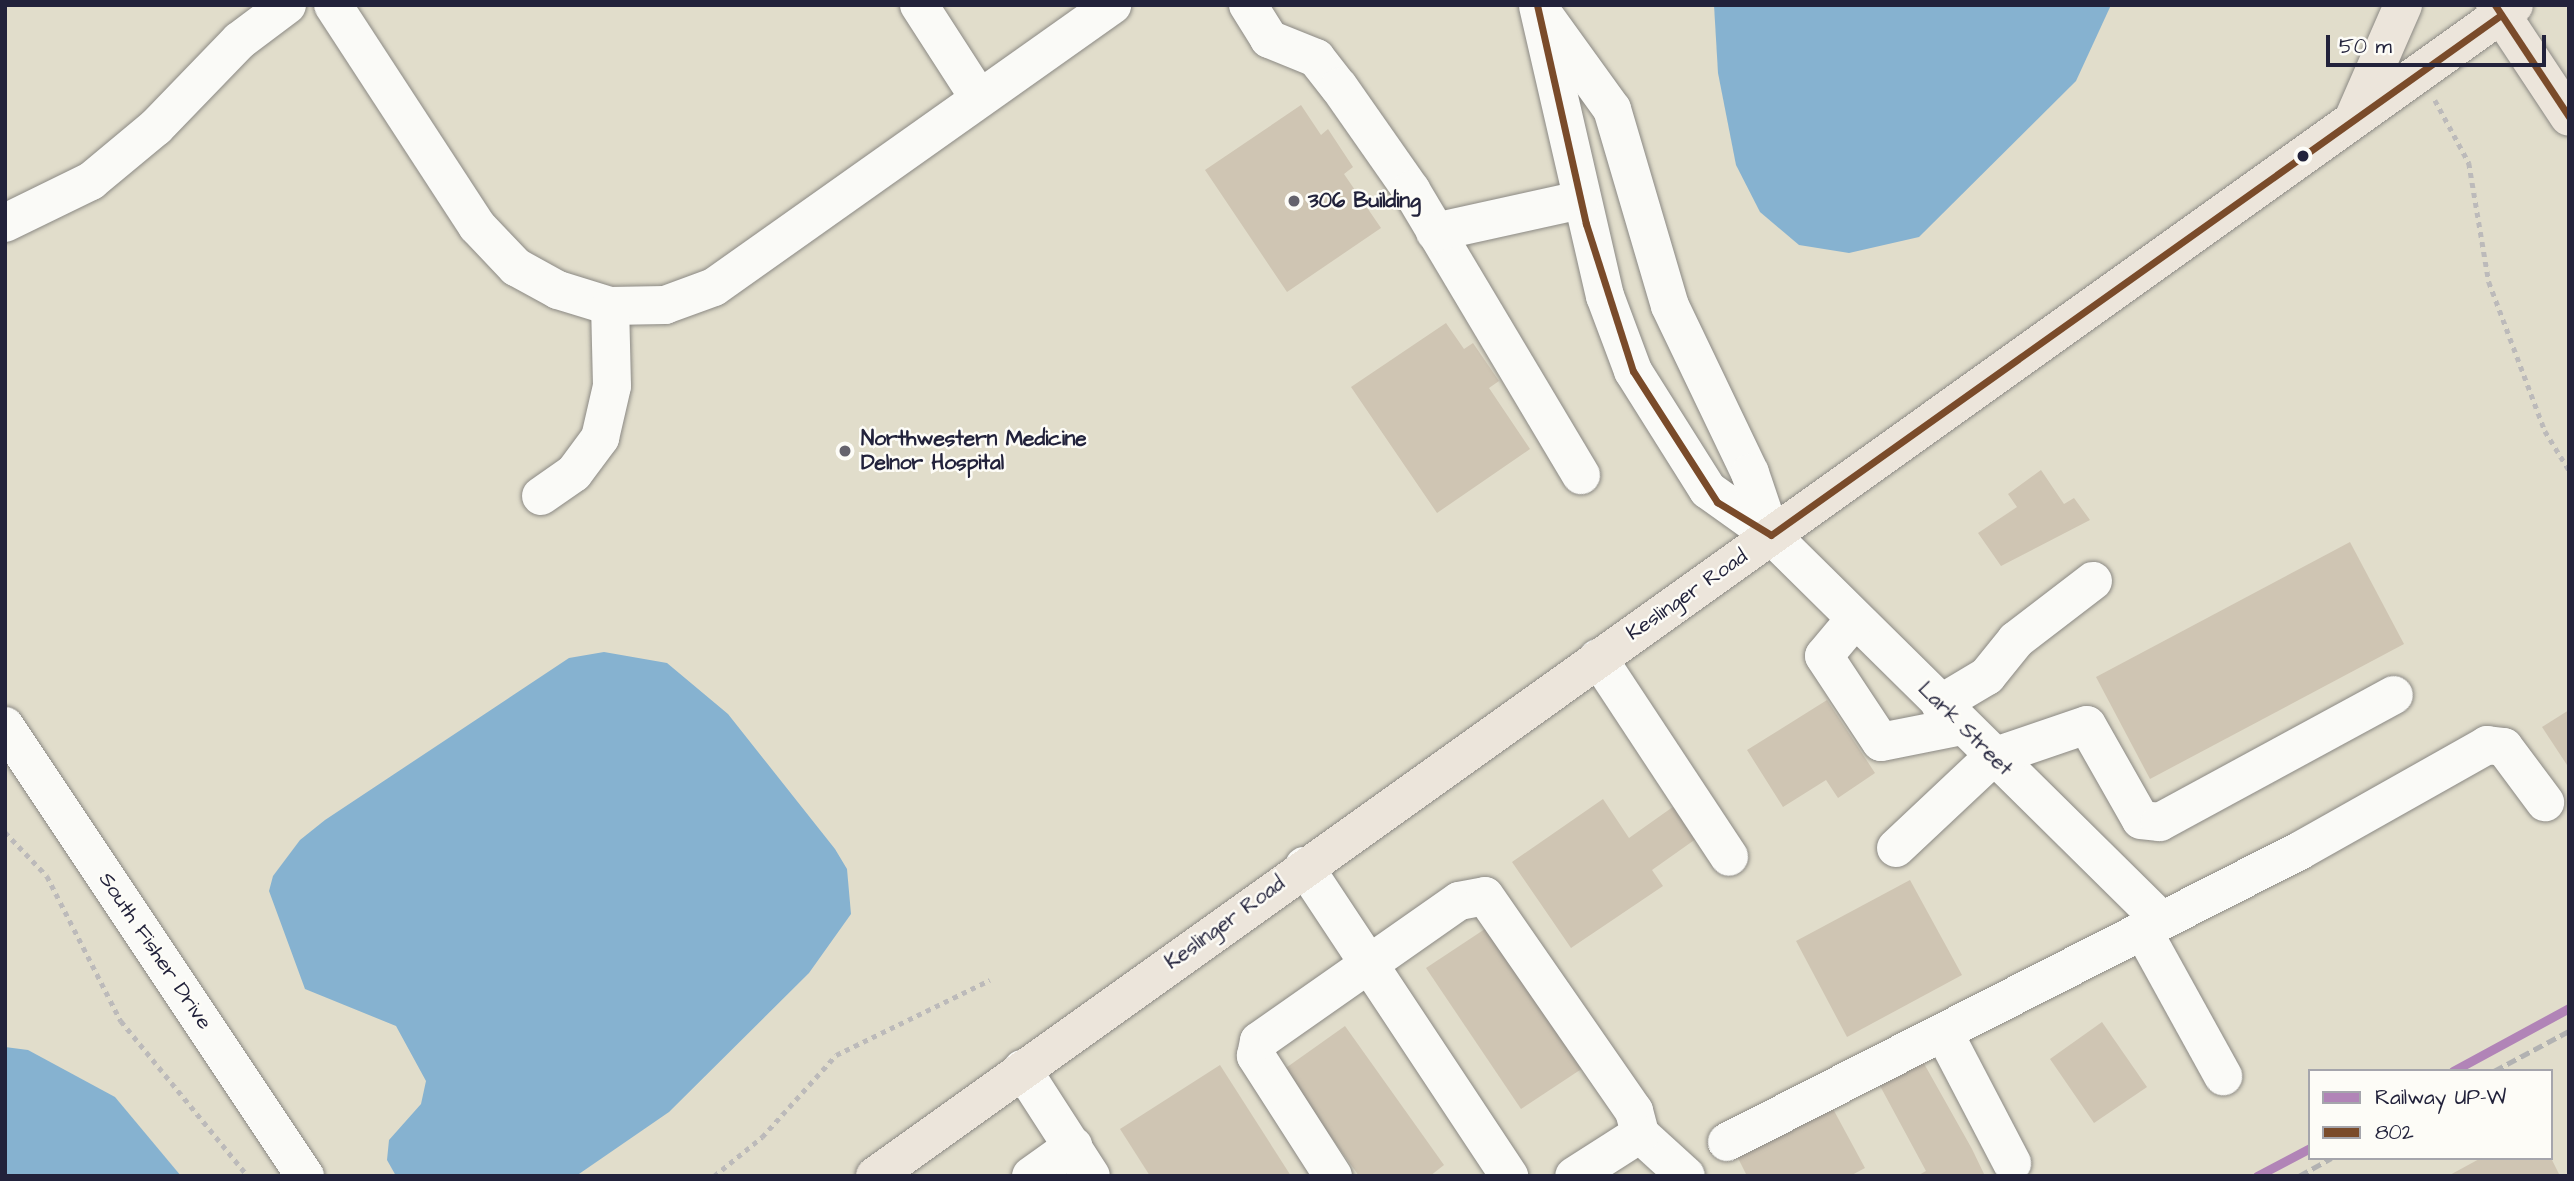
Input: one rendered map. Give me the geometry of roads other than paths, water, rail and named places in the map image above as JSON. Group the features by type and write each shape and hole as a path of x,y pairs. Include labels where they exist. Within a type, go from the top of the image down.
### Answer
{"main road":[{"path":"2353,119 2403,5"},
{"path":"2503,8 2569,117"},
{"name":"Keslinger Road","path":"875,1176 1304,866 2353,119 2503,8"}],"street":[{"path":"5,223 100,174 239,41 287,5"},
{"path":"333,5 477,226 516,267 558,290 610,306 666,305 714,287 1112,5"},
{"path":"919,5 979,98"},
{"path":"1248,5 1269,39 1294,44 1324,68 1435,232 1581,475"},
{"path":"1537,6 1605,296 1653,408 1717,502 1771,535"},
{"path":"1537,6 1612,109 1670,306 1750,473 1771,535"},
{"path":"1435,232 1581,200"},
{"path":"541,496 574,473 600,438 612,386 610,306"},
{"name":"Lark Street","path":"1771,535 2104,865 2152,926 2222,1076"},
{"path":"1855,619 1824,656 1881,741 1951,715 2016,640 2093,581"},
{"path":"1598,658 1729,857"},
{"path":"2141,820 2160,822 2395,695"},
{"path":"1896,848 1993,757 2087,725 2141,820"},
{"name":"South Fisher Drive","path":"5,726 304,1176"},
{"path":"1727,1142 2152,926 2487,745 2504,747 2545,802"},
{"path":"2104,865 2141,820"},
{"path":"1304,866 1509,1176"},
{"path":"1333,1176 1256,1056 1259,1041 1460,901 1485,896 1618,1080 1640,1134 1686,1176"},
{"path":"1944,1033 2012,1163"},
{"path":"1022,1069 1082,1161 1031,1176"},
{"path":"1574,1176 1640,1134"}],"water":[{"path":"1714,5 2111,5 2076,81 1919,237 1849,253 1799,245 1760,212 1736,165 1718,73"},
{"path":"604,652 667,663 728,714 835,849 847,869 851,914 809,973 669,1112 576,1176 396,1176 387,1160 389,1140 421,1104 426,1081 396,1026 305,989 269,891 273,876 300,840 325,820 569,658"},
{"path":"5,1047 28,1050 115,1097 181,1176 5,1176"}],"railway":[{"path":"2498,1069 2569,1031"},
{"path":"2299,1176 2327,1160"}],"rail line":[{"name":"UP-W","path":"2457,1069 2569,1008"},
{"name":"UP-W","path":"2257,1176 2308,1149"}],"place":[{"name":"306 Building","path":"1294,201"},
{"name":"Northwestern Medicine Delnor Hospital","path":"845,451"}]}
